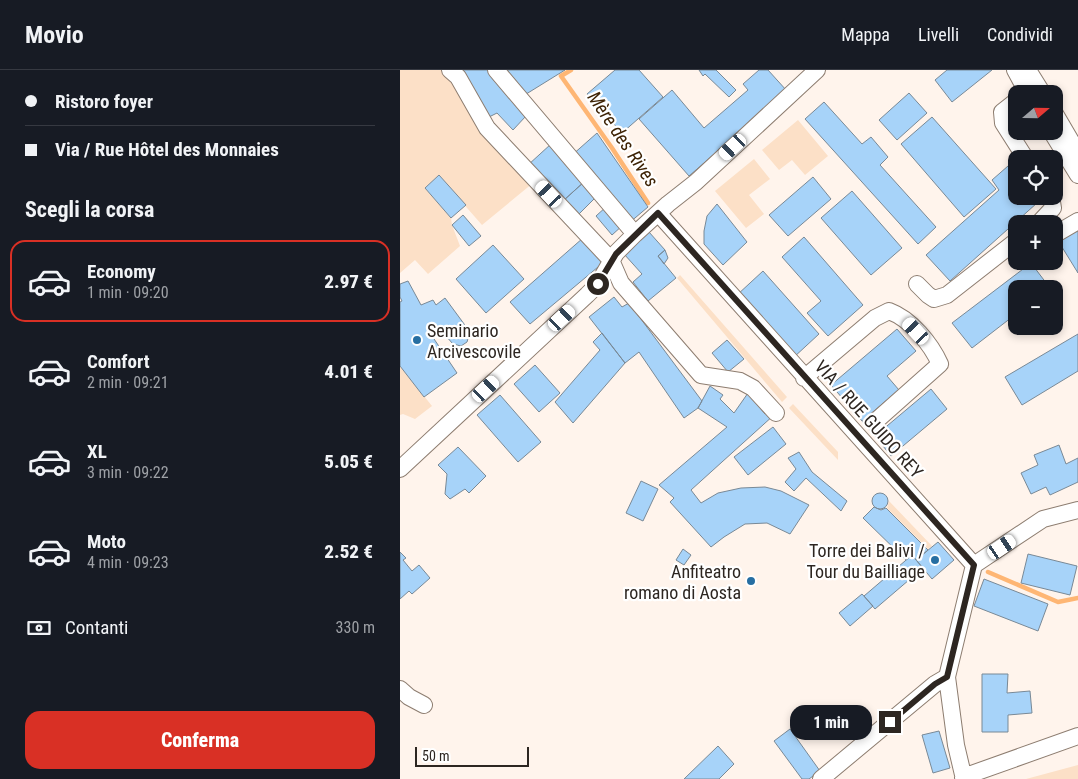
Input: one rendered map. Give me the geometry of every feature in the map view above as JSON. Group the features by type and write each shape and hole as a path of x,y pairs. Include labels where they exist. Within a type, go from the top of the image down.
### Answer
{"street":[{"path":"450,70 458,78 487,128 611,260 620,283 701,375 740,381 753,388 776,413"},
{"path":"496,70 635,234"},
{"path":"400,469 587,295 598,284 611,260 635,234 696,182 817,70"},
{"path":"1015,70 1025,85"},
{"path":"1028,70 1029,85"},
{"path":"1008,108 1002,112 1003,123 1008,131"},
{"path":"1063,127 1078,153"},
{"path":"1057,140 1078,174"},
{"path":"1046,215 1053,208 1052,205"},
{"name":"VIA / RUE GUIDO REY","path":"658,213 804,378 868,429 974,565"},
{"path":"1063,230 1078,221"},
{"path":"917,284 934,299 947,295 1008,247"},
{"path":"804,378 875,318 890,311 898,314 924,339 940,364 868,429"},
{"path":"1078,510 1043,519 974,565 947,677 956,745 964,778 1078,736"},
{"path":"821,779 935,684 947,677"},
{"path":"400,689 409,697 424,705"}],"shaded area":[{"path":"400,70 444,70 533,183 482,225 439,176 425,188 451,218 460,246 428,274 415,260 400,273"},
{"path":"798,120 828,156 805,175 792,160 779,170 762,150"},
{"path":"754,159 770,179 749,195 764,214 746,228 715,191"},
{"path":"680,275 787,397 782,402 677,278"},
{"path":"400,366 432,406 415,419 403,414 400,415"},
{"path":"793,404 838,452 838,460 789,408"},
{"path":"889,501 932,546 928,549 887,508"},
{"path":"1078,765 1078,779 1026,779"}],"building":[{"path":"457,70 488,70 526,116 513,130 497,113 487,118"},
{"path":"507,70 565,70 523,96 503,72"},
{"path":"615,70 639,70 663,97 622,133 587,94"},
{"path":"699,70 716,70 736,90 729,97 705,74 703,76"},
{"path":"759,70 768,70 787,91 689,176 639,119 672,90 704,128 748,90 743,84"},
{"path":"947,70 992,70 952,102 935,80"},
{"path":"909,93 927,113 897,140 879,120"},
{"path":"824,102 862,144 871,137 888,157 880,165 936,227 918,244 805,119"},
{"path":"932,117 996,189 964,217 901,144"},
{"path":"597,133 648,207 629,223 571,156"},
{"path":"551,144 585,181 563,201 528,165"},
{"path":"1008,166 1008,205 1035,205 1024,215 1008,215 1008,229 950,281 926,255 999,190 992,180"},
{"path":"439,175 466,205 451,218 425,188"},
{"path":"813,177 831,199 788,236 769,215"},
{"path":"585,181 598,195 577,216 563,201"},
{"path":"852,191 902,248 871,275 821,218"},
{"path":"717,204 747,242 723,265 704,244 707,216"},
{"path":"607,206 623,225 612,235 596,216"},
{"path":"463,215 481,236 469,246 452,225"},
{"path":"1078,227 1078,273 1063,249 1063,236"},
{"path":"649,232 665,250 658,256 676,278 648,301 633,282 642,274 624,254"},
{"path":"804,237 863,305 828,336 807,313 821,301 782,257"},
{"path":"583,238 604,262 530,324 510,302"},
{"path":"493,245 524,279 486,313 456,279"},
{"path":"665,250 668,258 664,264 658,256"},
{"path":"1022,270 1036,270 1044,280 1009,280"},
{"path":"763,271 819,334 793,358 737,295"},
{"path":"1008,280 1008,320 972,348 952,323"},
{"name":"Seminario Arcivescovile","path":"408,281 421,305 433,300 436,305 445,298 470,332 467,342 461,346 453,344 445,335 440,338 435,330 430,333 457,373 424,397 400,366 400,302 402,301 400,297 400,284"},
{"path":"614,297 622,307 629,303 702,401 698,408 684,418 639,352 625,363 589,317"},
{"path":"897,329 916,351 887,376 899,390 862,421 831,385"},
{"path":"602,333 625,363 573,423 555,402 600,350 593,342"},
{"path":"1078,334 1078,371 1022,405 1005,377"},
{"path":"727,340 744,359 728,372 712,353"},
{"path":"535,365 560,393 539,412 514,384"},
{"path":"710,386 723,395 720,399 734,413 748,393 765,414 769,409 774,415 691,490 701,503 718,493 741,488 765,487 781,491 809,505 790,534 767,523 745,524 711,547 670,502 674,498 659,485 727,427 698,408"},
{"path":"931,389 947,409 891,456 875,436"},
{"path":"500,395 541,442 518,462 477,415"},
{"path":"871,413 884,428 875,436 862,421"},
{"path":"773,427 786,444 748,475 734,457"},
{"path":"1059,445 1066,464 1078,458 1078,482 1050,495 1046,487 1031,494 1021,473 1038,465 1034,455"},
{"path":"458,447 486,476 469,493 465,489 450,499 445,494 447,474 438,465"},
{"path":"799,452 812,472 847,501 841,511 806,478 794,491 785,482 796,469 788,458"},
{"path":"641,481 658,489 643,521 626,513"},
{"name":"Torre dei Balivi / Tour du Bailliage","path":"877,493 883,493 888,498 886,507 877,509 872,504 872,498"},
{"name":"Torre dei Balivi / Tour du Bailliage","path":"874,507 881,510 886,508 928,550 916,560 912,555 906,560 863,518"},
{"name":"Torre dei Balivi / Tour du Bailliage","path":"938,542 954,560 932,579 916,560"},
{"path":"683,549 691,555 684,565 676,560"},
{"path":"400,552 406,558 403,560 412,571 419,565 430,578 412,594 409,591 400,599"},
{"path":"1028,554 1077,566 1070,595 1021,583"},
{"name":"Torre dei Balivi / Tour du Bailliage","path":"912,555 923,568 875,609 864,596"},
{"path":"984,579 1048,604 1038,631 974,606"},
{"path":"862,594 873,606 850,626 839,613"},
{"path":"982,674 1008,674 1007,693 1030,691 1032,713 1008,715 1008,732 982,732"},
{"path":"790,729 820,771 809,779 802,779 774,741"},
{"path":"939,731 950,768 933,773 922,735"},
{"path":"718,746 734,764 719,779 684,779"}],"waterway":[{"name":"Mère des Rives","path":"571,70 561,76 648,203"},
{"name":"Mère des Rives","path":"988,572 1058,602 1078,598"}],"place":[{"name":"Seminario Arcivescovile","path":"417,340"},
{"name":"Torre dei Balivi / Tour du Bailliage","path":"935,560"},
{"name":"Anfiteatro romano di Aosta","path":"751,581"}],"route":[{"path":"598,284 616,254 658,213 804,378 974,565 947,677 935,684 890,722"}]}
